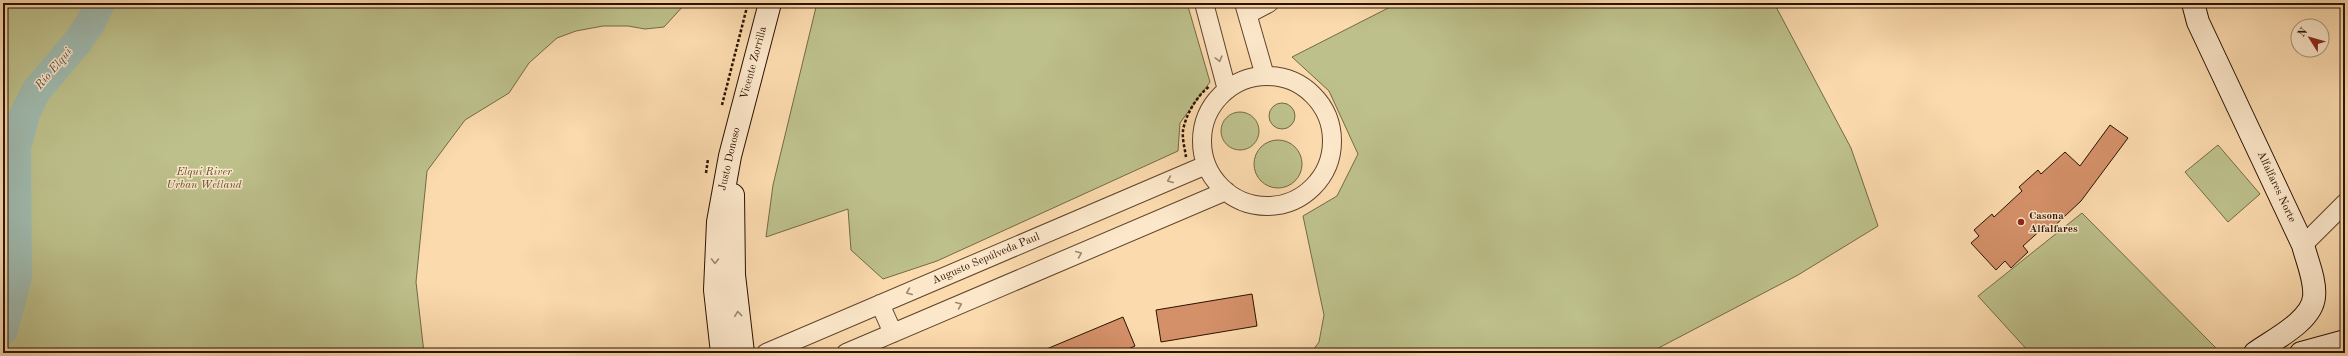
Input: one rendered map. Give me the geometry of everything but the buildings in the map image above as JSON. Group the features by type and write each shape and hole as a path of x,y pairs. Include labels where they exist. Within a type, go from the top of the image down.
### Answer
{"main road":[{"name":"Vicente Zorrilla","path":"739,122 770,3"},
{"name":"Alfalfares Norte","path":"2193,3 2198,22 2303,245 2313,284 2314,296 2312,308 2304,319 2255,353"},
{"name":"Justo Donoso","path":"722,353 715,290 717,229 722,189 739,122"},
{"name":"Justo Donoso","path":"739,122 735,160 733,237 737,312 743,353"},
{"path":"2301,353 2345,341"}],"street":[{"path":"1204,3 1221,86 1204,123 1201,143 1206,165 1218,184 1235,198 1256,205 1278,205 1300,197 1317,182 1328,163 1333,140 1328,119 1318,101 1303,87 1285,78 1265,76 1221,86"},
{"path":"1265,76 1246,9 1269,3"},
{"name":"Augusto Sepúlveda Paul","path":"766,353 1206,165"},
{"path":"846,353 1226,191"},
{"path":"2303,245 2345,203"},
{"path":"880,304 893,333"}],"path":[{"path":"1186,159 1182,132 1191,109 1203,91 1221,86"}],"green space":[{"name":"Elqui River Urban Wetland","path":"3,3 686,3 664,27 645,29 628,26 603,26 576,31 557,38 529,63 509,93 465,120 427,171 416,282 424,353 3,353"},
{"path":"817,3 1187,3 1210,82 1180,123 1178,151 937,261 883,279 851,250 848,209 766,237 773,185"},
{"path":"1398,3 1774,3 1851,148 1878,226 1798,275 1649,353 1311,353 1319,342 1324,315 1303,216 1337,196 1358,154 1329,91 1292,57"},
{"path":"1282,103 1291,107 1295,116 1291,125 1282,129 1273,125 1269,116 1273,107"},
{"path":"1236,112 1244,112 1254,117 1258,124 1258,138 1254,145 1244,150 1236,150 1226,145 1224,142 1221,135 1221,127 1226,117 1229,115"},
{"path":"1278,140 1287,142 1295,147 1300,155 1302,164 1300,173 1295,181 1287,186 1278,188 1269,186 1261,181 1256,173 1254,164 1256,155 1261,147 1269,142"},
{"path":"2218,145 2260,194 2228,222 2185,172"},
{"path":"2082,213 2218,350 2211,353 2030,353 1978,296"}],"waterway":[{"name":"Río Elqui","path":"3,330 17,277 16,148 25,113 36,91 79,40 91,22 100,3"}],"place":[{"name":"Casona Alfalfares","path":"2021,222"}]}
